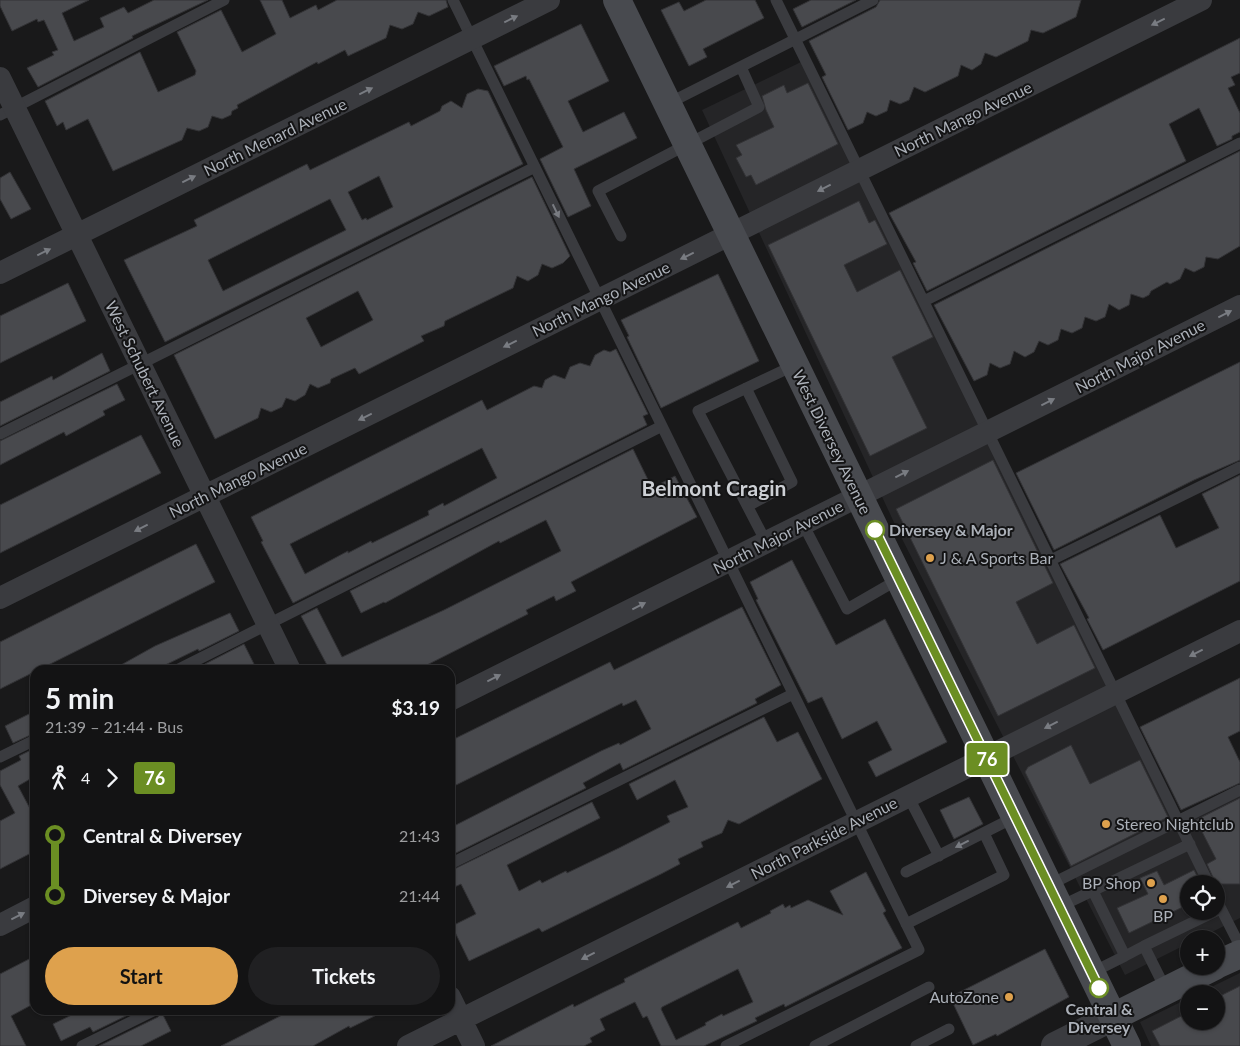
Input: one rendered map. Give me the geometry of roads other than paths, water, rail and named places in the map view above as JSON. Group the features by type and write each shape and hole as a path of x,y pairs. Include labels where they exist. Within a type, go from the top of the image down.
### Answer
{"main road":[{"name":"West Diversey Avenue","path":"617,0 1127,1046"},
{"path":"1225,962 1240,954"},
{"path":"1113,1017 1197,975"}],"street":[{"name":"North Menard Avenue","path":"0,273 549,0"},
{"name":"North Mango Avenue","path":"0,598 1202,0"},
{"name":"West Schubert Avenue","path":"0,78 7,111 77,235 288,665"},
{"name":"North Major Avenue","path":"455,698 1240,306"},
{"name":"North Parkside Avenue","path":"408,1046 1240,631"},
{"path":"0,925 30,910"},
{"path":"455,1007 474,1046"},
{"path":"1058,1045 1113,1017"}],"lane":[{"path":"7,111 224,0"},
{"path":"453,0 919,950 747,1041 726,1046"},
{"path":"776,0 1205,875"},
{"path":"667,104 873,0"},
{"path":"620,236 598,191 760,108 741,67"},
{"path":"924,301 1240,143"},
{"path":"0,434 535,167"},
{"path":"766,542 698,411 795,365"},
{"path":"746,388 792,482 748,506"},
{"path":"187,665 662,426"},
{"path":"1050,560 1240,467"},
{"path":"803,524 846,609 899,579"},
{"path":"455,862 793,694"},
{"path":"0,758 30,743"},
{"path":"1054,896 1178,821 1240,790"},
{"path":"908,796 939,856"},
{"path":"906,872 1015,817"},
{"path":"906,924 1004,875 984,833"},
{"path":"1054,896 1092,891 1190,844"},
{"path":"1092,891 1125,956"},
{"path":"1091,973 1194,920"},
{"path":"1224,920 1240,946"},
{"path":"1144,946 1166,990"},
{"path":"815,1046 929,987"},
{"path":"82,1046 145,1015"},
{"path":"916,1046 949,1029"}],"place":[{"name":"Diversey & Major","path":"875,530"},
{"name":"J & A Sports Bar","path":"930,558"},
{"name":"Stereo Nightclub","path":"1106,824"},
{"name":"BP Shop","path":"1151,883"},
{"name":"BP","path":"1163,899"},
{"name":"Central & Diversey","path":"1099,988"},
{"name":"AutoZone","path":"1009,997"}],"district":[{"name":"Belmont Cragin","path":"714,489"}]}
